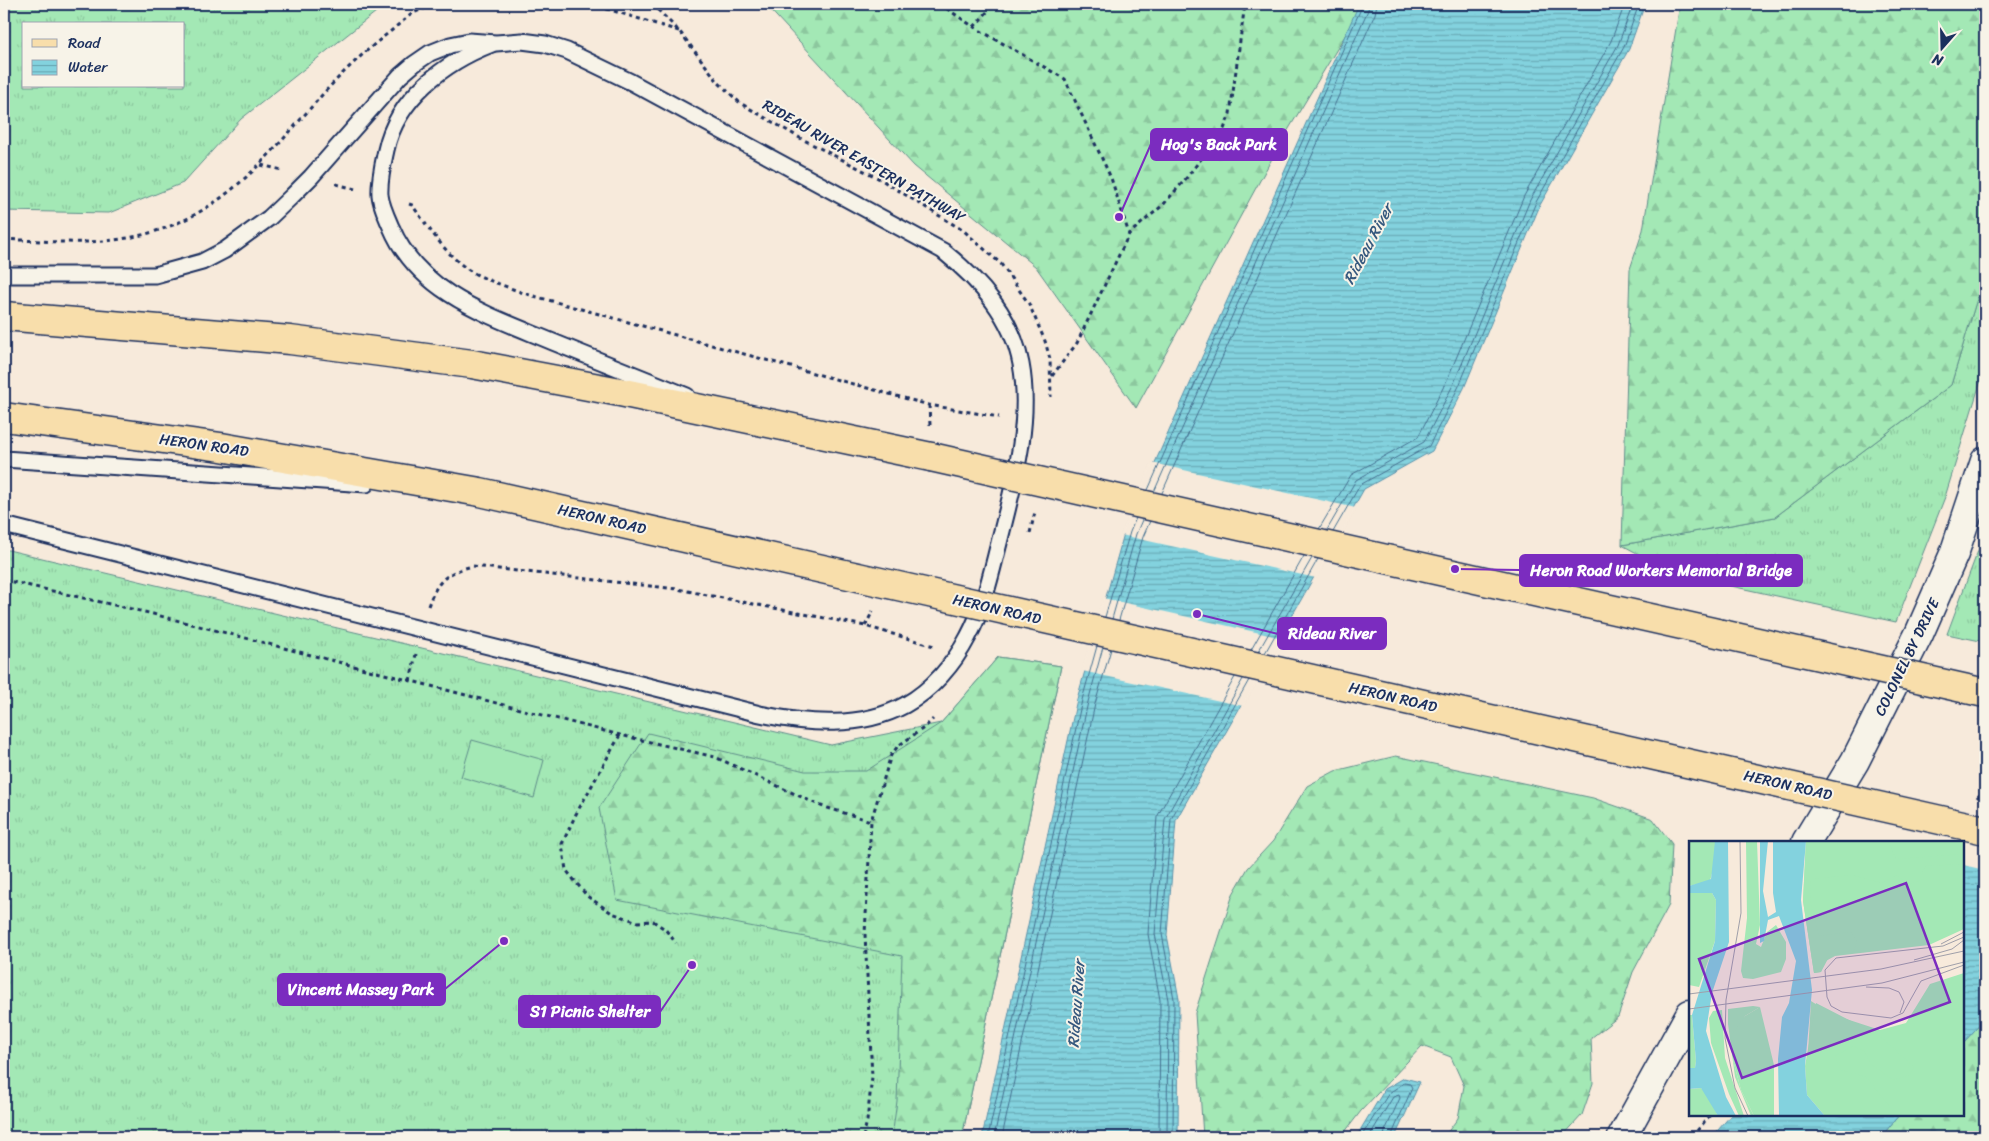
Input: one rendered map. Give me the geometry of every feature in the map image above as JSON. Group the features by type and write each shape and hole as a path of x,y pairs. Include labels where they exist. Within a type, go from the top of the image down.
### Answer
{"main road":[{"path":"4,316 254,336 401,353 514,371 931,457 1985,693"},
{"name":"HERON ROAD","path":"4,417 231,449 480,492 1985,830"},
{"name":"COLONEL BY DRIVE","path":"1807,841 1855,760 1919,634 1954,554 1985,461"},
{"path":"1622,1137 1689,1016"}],"lane":[{"path":"4,274 156,275 202,262 247,236 269,218 311,177 400,76 430,52 450,44 470,41 545,44 595,64 666,101 943,252 968,272 987,292 1002,314 1021,363 1024,388 1024,421 1012,485 991,574 969,636 942,676 923,693 904,705 879,715 850,720 822,722 792,720 760,714 4,525"},
{"path":"496,43 474,51 434,76 415,96 399,118 388,141 380,196 397,242 426,278 468,306 746,420"},
{"path":"4,459 480,492"}],"path":[{"path":"4,240 82,242 121,239 151,232 197,213 222,197 261,165 334,81 373,44 412,14 440,4"},
{"path":"591,4 680,32"},
{"name":"RIDEAU RIVER EASTERN PATHWAY","path":"652,4 680,32 719,83 740,103 800,138 880,179 964,231 1001,264 1029,304 1045,341 1052,377 1051,407"},
{"path":"940,4 974,27 1065,79 1112,178 1129,234"},
{"path":"974,27 994,4"},
{"path":"1052,377 1077,343 1129,234 1163,205 1184,181 1224,128 1230,114 1245,4"},
{"path":"261,165 412,205 426,227 471,272 523,293 929,405 1024,421"},
{"path":"1029,536 1036,509"},
{"path":"410,681 434,590 444,577 458,570 473,566 677,589 865,626 958,654"},
{"path":"4,580 149,613 620,735 715,757 821,806 871,821"},
{"path":"864,1137 872,1077 865,934 871,821 892,756 898,746 925,727 936,715"},
{"path":"620,735 576,814 562,844 566,870 587,896 612,914 638,922 653,921 665,929 676,944"},
{"path":"1692,1137 1709,1116"}],"green space":[{"path":"4,4 386,4 241,119 183,183 109,213 4,211"},
{"path":"765,4 1364,4 1281,142 1136,408 1036,267 914,166"},
{"path":"1680,4 1985,4 1985,272 1951,385 1775,517 1622,545 1630,269 1643,230"},
{"path":"1985,272 1985,367 1945,497 1896,622 1676,574 1622,545 1775,517 1951,385"},
{"path":"1985,532 1985,642 1947,634"},
{"path":"4,549 831,745 941,723 998,657 1061,666 962,1137 4,1137"},
{"path":"998,657 1061,666 962,1137 892,1137 897,1101 902,956 617,900 599,808 648,733 805,771 866,771 941,723"},
{"path":"472,740 544,760 534,798 461,777"},
{"path":"1396,756 1593,798 1653,819 1672,844 1669,905 1633,972 1618,1017 1591,1038 1593,1083 1582,1115 1562,1137 1444,1137 1458,1118 1464,1086 1451,1057 1422,1046 1361,1111 1341,1137 1203,1137 1195,1013 1233,894 1248,868 1273,841 1307,786 1335,771"},
{"path":"1985,1019 1985,1137 1881,1137 1898,1116 1964,1116 1964,1042"}],"water":[{"name":"Rideau River","path":"1359,4 1645,4 1629,49 1540,205 1464,388 1432,451 1364,489 1176,820 1167,935 1179,999 1178,1137 982,1137 1077,699 1125,530"},
{"path":"1985,809 1985,1019 1964,1042 1964,841 1959,841"},
{"path":"1404,1078 1420,1082 1395,1137 1356,1137 1385,1089"},
{"path":"1730,1116 1898,1116 1881,1137 1712,1137"}],"pier":[{"path":"1152,463 1356,508 1316,578 1121,535"},
{"path":"1103,598 1282,638 1243,706 1082,671"},
{"path":"1985,807 1985,870 1964,865 1964,841 1956,841"}],"place":[{"name":"Hog's Back Park","path":"1119,217"},
{"name":"Heron Road Workers Memorial Bridge","path":"1455,569"},
{"name":"Rideau River","path":"1197,614"},
{"name":"Vincent Massey Park","path":"504,941"},
{"name":"S1 Picnic Shelter","path":"692,965"}]}
